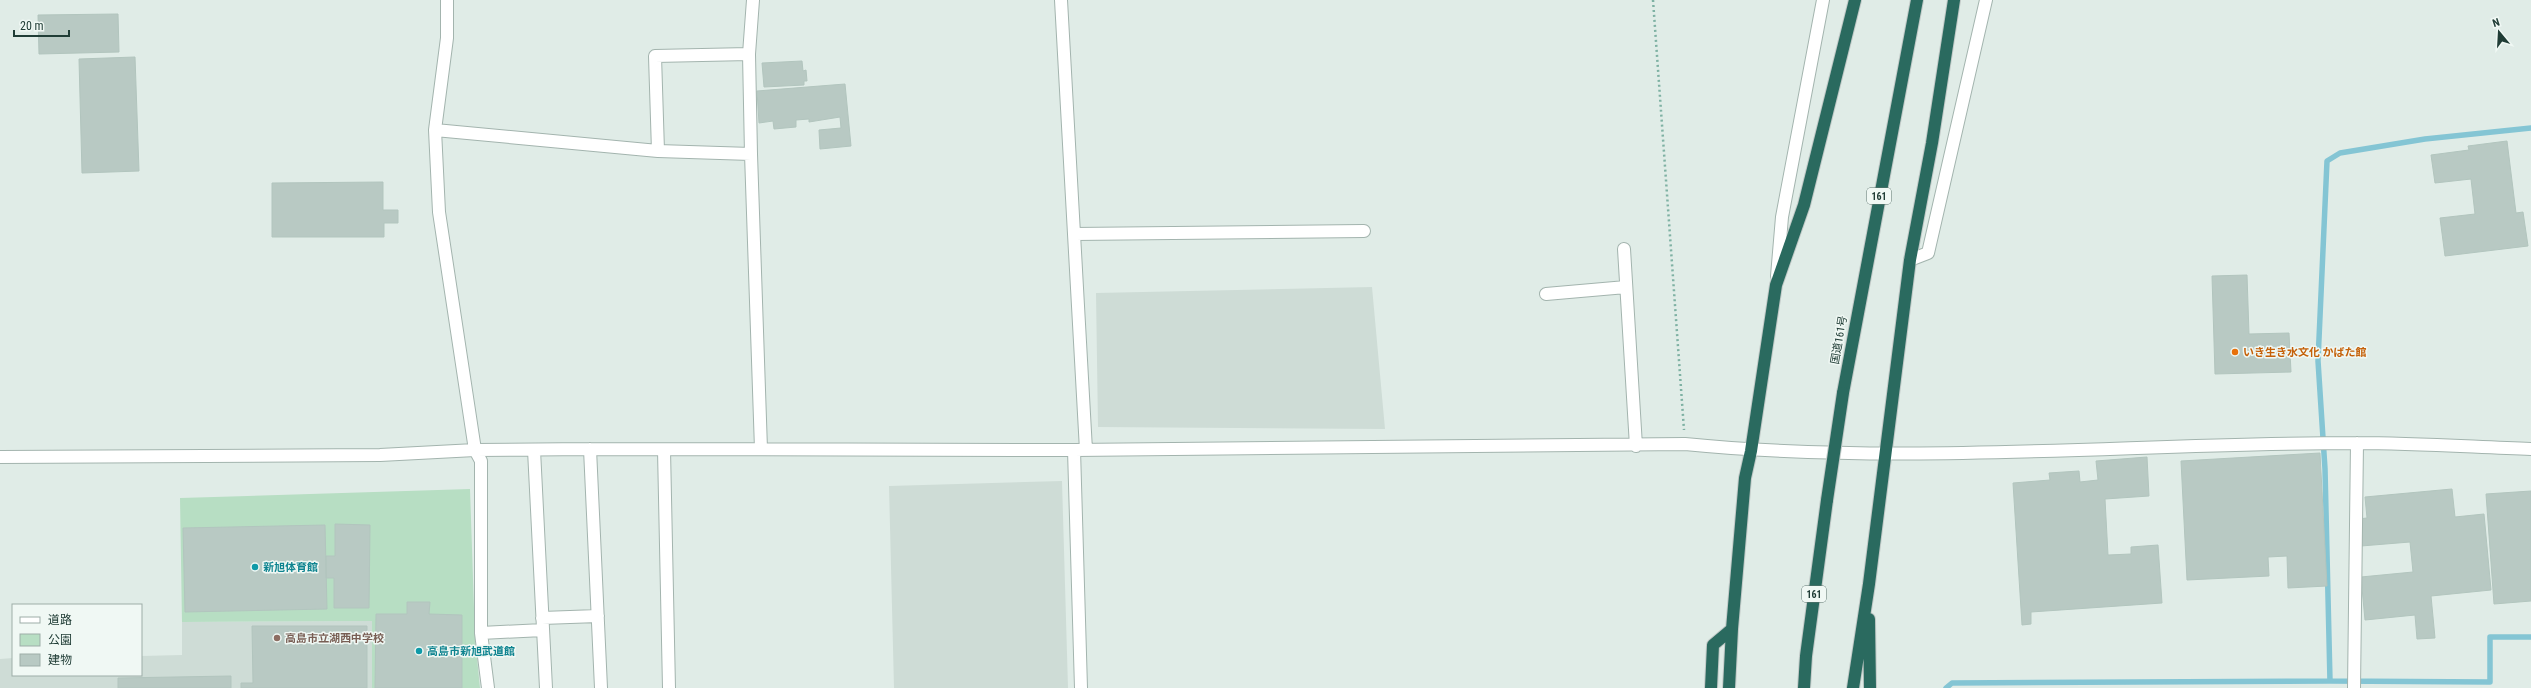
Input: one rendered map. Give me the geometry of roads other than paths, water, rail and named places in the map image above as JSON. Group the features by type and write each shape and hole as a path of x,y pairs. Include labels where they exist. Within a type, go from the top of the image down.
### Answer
{"highway":[{"path":"1729,688 1732,629 1745,478 1751,450 1776,285 1804,205 1855,0"},
{"name":"国道161号","path":"1804,688 1806,656 1843,393 1917,0"},
{"path":"1853,688 1869,584 1910,260 1932,143 1954,0"},
{"path":"1869,584 1870,688"},
{"path":"1711,688 1713,645 1732,629"}],"street":[{"path":"447,0 447,38 435,130 439,212 475,450 481,461 481,633 488,688"},
{"path":"753,0 749,54 751,154 762,449"},
{"path":"1061,0 1074,234 1080,450 1081,688"},
{"path":"1776,285 1782,217 1823,0"},
{"path":"1910,260 1928,253 1986,0"},
{"path":"658,151 655,56 749,54"},
{"path":"435,130 658,151 751,154"},
{"path":"1074,234 1364,231"},
{"path":"1624,249 1636,446"},
{"path":"1546,294 1626,287"},
{"path":"0,457 380,455 475,450 590,449 1080,450 1636,446 1685,444 1751,450 1886,454 2357,443 2531,449"},
{"path":"2354,688 2357,443"},
{"path":"590,449 601,688"},
{"path":"534,450 546,688"},
{"path":"664,450 669,688"},
{"path":"481,633 598,616"}],"waterway":[{"path":"2330,681 2325,469 2318,361 2327,161 2340,153 2425,139 2531,128"},
{"path":"1946,688 1952,683 2330,681 2490,682 2490,637 2531,637"}],"place":[{"name":"いき生き水文化 かばた館","path":"2235,352"},
{"name":"新旭体育館","path":"255,567"},
{"name":"高島市立湖西中学校","path":"277,638"},
{"name":"高島市新旭武道館","path":"419,651"}]}
